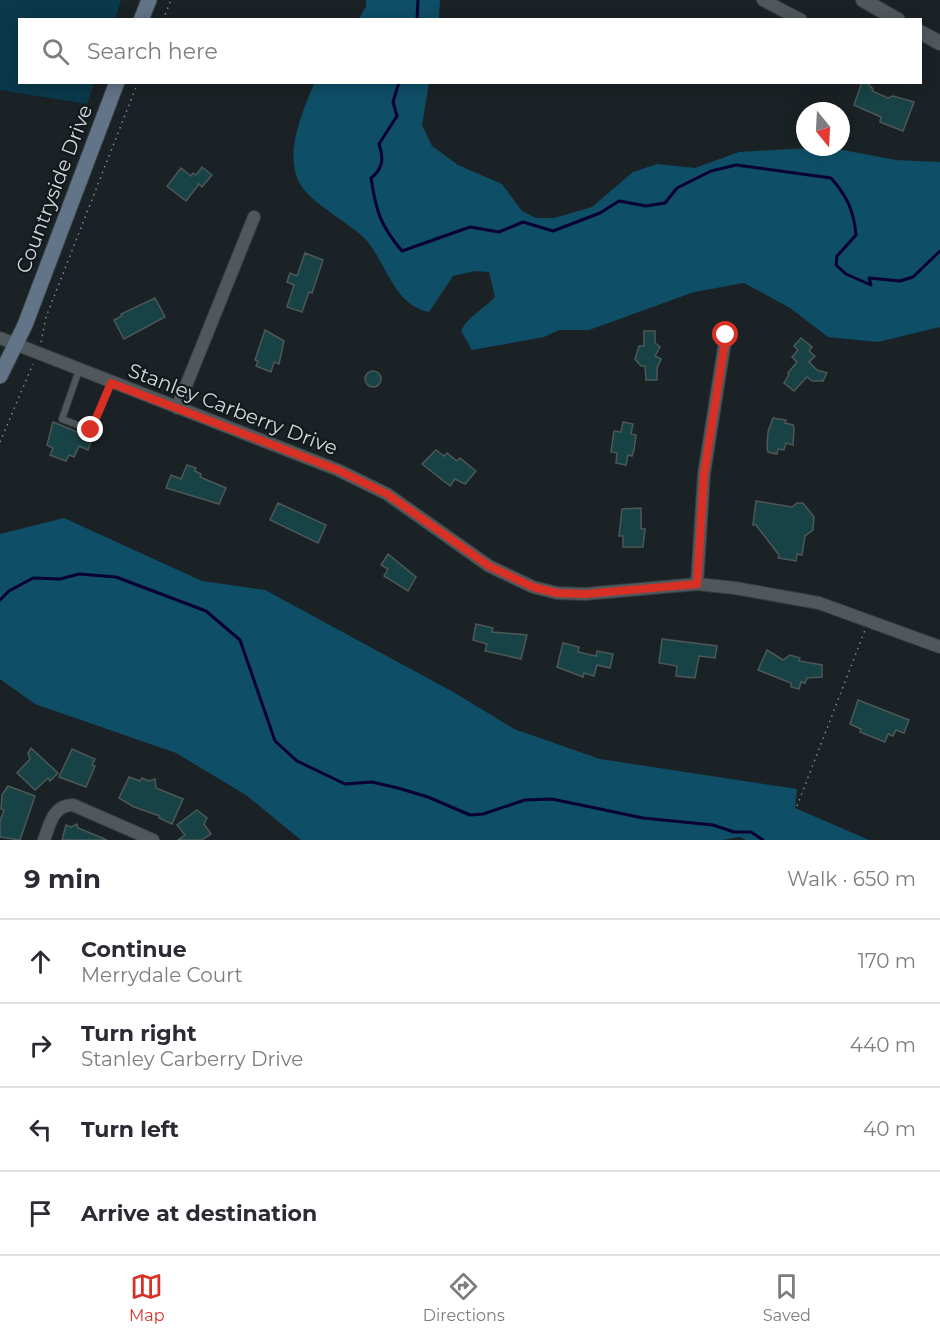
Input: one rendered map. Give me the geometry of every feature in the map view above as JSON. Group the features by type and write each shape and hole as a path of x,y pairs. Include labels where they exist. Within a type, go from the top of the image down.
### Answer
{"main road":[{"path":"142,18 149,0"},
{"name":"Countryside Drive","path":"0,376 25,326 116,84"}],"street":[{"path":"763,0 797,18"},
{"path":"863,0 894,18"},
{"path":"922,33 940,43"},
{"path":"177,408 254,217"},
{"path":"697,584 704,474 726,335"},
{"name":"Stanley Carberry Drive","path":"0,338 338,470 387,494 489,566 533,587 557,593 585,594 697,584 819,603 940,647"},
{"path":"44,840 55,812 65,805 81,808 153,840"}],"lane":[{"path":"79,370 62,419 91,430 111,383"}],"path":[{"path":"164,18 171,0"},
{"path":"42,342 46,317 137,84"},
{"path":"0,441 32,366"},
{"path":"797,806 868,621"}],"shaded area":[{"path":"0,0 121,0 115,18 18,18 18,84 94,84 87,104 0,90"},
{"path":"366,0 440,0 439,18 360,18 366,6"},
{"path":"314,84 429,84 422,125 432,146 458,165 502,184 522,211 536,218 554,218 592,207 633,172 657,164 695,168 739,152 796,149 796,156 850,156 850,151 896,160 940,162 940,327 878,342 828,337 790,308 744,283 694,292 589,330 559,330 544,337 472,350 461,331 472,317 495,297 489,272 475,271 453,276 429,312 407,301 392,283 367,241 303,189 298,180 293,156 297,131"},
{"path":"64,518 202,581 265,590 455,693 514,729 600,759 797,789 795,808 869,840 746,840 740,837 723,840 301,840 246,795 176,753 35,704 0,679 0,534"}],"building":[{"path":"861,84 868,84 873,89 872,91 888,98 893,96 914,102 903,131 880,122 881,117 854,105"},
{"path":"202,167 212,175 202,187 199,184 186,201 167,186 181,168 191,176 193,173 196,175"},
{"path":"305,253 323,260 312,293 309,292 302,312 287,307 294,285 287,282 290,273 297,276"},
{"path":"155,298 165,317 124,339 114,320 122,316 121,314"},
{"path":"265,330 284,341 279,364 274,362 271,372 256,366 258,361 255,360"},
{"path":"644,331 655,331 655,343 660,347 655,356 661,359 657,368 657,380 646,380 645,366 641,366 635,359 639,346 644,346"},
{"path":"801,338 812,347 809,351 815,356 809,362 817,370 827,373 823,381 812,381 807,377 794,391 784,383 788,373 797,362 792,357 798,350 794,346"},
{"path":"373,371 381,379 373,387 365,379"},
{"path":"773,418 786,420 785,423 793,425 794,428 793,445 786,443 784,450 778,449 777,454 768,452 767,447 768,432"},
{"path":"53,422 92,438 88,450 79,446 74,457 69,455 66,461 50,455 53,448 47,445"},
{"path":"623,422 633,424 631,434 636,435 632,456 628,455 626,465 616,463 617,453 611,452 614,431 621,432"},
{"path":"436,450 444,456 447,453 457,461 460,458 476,471 465,484 455,479 450,486 422,464"},
{"path":"187,465 196,468 195,471 201,474 200,477 226,488 219,504 166,488 171,475 181,479"},
{"path":"756,501 792,507 797,503 803,503 814,517 813,530 805,536 802,555 797,554 796,561 778,558 779,555 756,525 753,525"},
{"path":"278,503 326,525 318,543 270,520"},
{"path":"641,508 641,529 645,529 643,547 623,547 623,536 619,536 622,509"},
{"path":"388,554 416,577 408,591 384,576 388,569 381,565"},
{"path":"476,624 493,628 492,632 527,635 521,659 485,651 487,644 473,640"},
{"path":"662,639 717,646 715,658 699,656 695,678 676,676 677,666 659,663"},
{"path":"563,643 579,647 578,652 596,656 597,651 613,654 610,668 597,665 594,676 584,673 583,677 557,667"},
{"path":"767,650 783,660 790,655 800,658 799,661 822,665 822,677 807,678 805,683 801,682 799,689 791,687 791,683 758,670"},
{"path":"858,700 909,720 904,733 896,730 893,736 888,734 885,742 860,732 861,729 850,724"},
{"path":"31,748 58,773 50,781 48,778 35,790 17,773 30,759 28,753"},
{"path":"72,749 95,759 92,765 95,766 86,787 59,777"},
{"path":"129,777 140,781 142,778 149,781 155,779 156,788 183,799 172,824 159,818 160,816 134,807 119,798"},
{"path":"8,786 35,796 20,840 0,837 0,821 4,810 1,809 2,795"},
{"path":"197,810 207,818 204,824 211,834 202,840 178,840 185,835 177,825"},
{"path":"77,824 78,828 107,840 62,840 66,825 71,827"}],"waterway":[{"path":"417,18 418,0"},
{"path":"398,84 393,102 397,116 379,144 382,154 381,163 378,171 371,178 380,217 402,251 470,227 499,232 523,222 553,231 600,213 619,201 646,206 665,203 677,188 711,171 736,165 831,178 849,204 856,235 837,256 836,265 846,274 871,285 869,278 900,281 913,277 940,251"},
{"path":"0,600 9,591 33,578 60,579 79,574 116,577 206,611 240,640 275,741 297,761 345,784 372,782 398,788 428,797 470,815 483,814 525,800 552,799 643,818 713,825 734,832 751,832 763,840"}],"route":[{"path":"91,430 111,383 338,470 387,494 489,566 533,587 557,593 585,594 697,584 704,474 726,335"}]}
